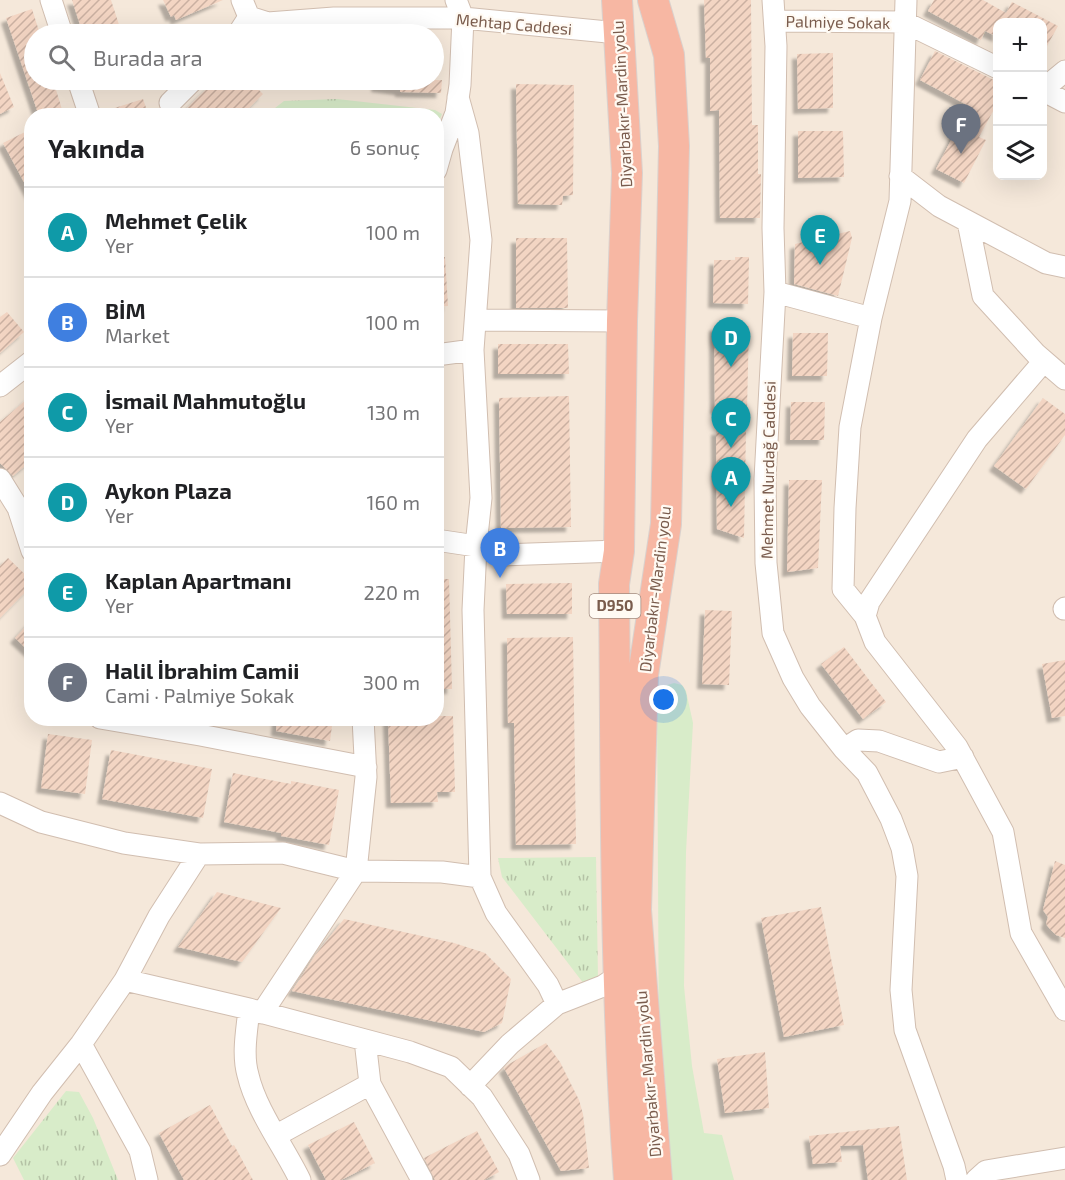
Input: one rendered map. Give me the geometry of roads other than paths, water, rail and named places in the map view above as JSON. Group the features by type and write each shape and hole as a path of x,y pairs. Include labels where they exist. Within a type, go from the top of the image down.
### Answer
{"highway":[{"path":"596,0 618,33"},
{"name":"Diyarbakır-Mardin yolu","path":"617,0 627,173 622,321 619,551 614,584 618,976 628,1180"},
{"name":"Diyarbakır-Mardin yolu","path":"653,0 669,55 674,146 666,524 643,675 636,910 657,1180"},
{"name":"D950","path":"668,0 669,55"}],"street":[{"path":"51,0 59,24"},
{"name":"Mehmet Nurdağ Caddesi","path":"773,0 776,46 773,228 775,292 765,479 766,563 773,633 793,678 810,706 844,749 867,773 891,819 902,848 907,876 901,990 905,1030 957,1180"},
{"path":"906,0 900,201 871,318 850,427 843,588 865,616 874,642 957,747 1003,832 1021,933 1065,1010"},
{"path":"444,143 456,113 458,97 459,9"},
{"name":"Mehtap Caddesi","path":"243,17 268,23 459,9 618,33"},
{"name":"Palmiye Sokak","path":"775,21 904,22 993,66"},
{"path":"1047,86 1065,71"},
{"path":"81,90 87,108"},
{"path":"170,103 183,90"},
{"path":"1047,93 1065,102"},
{"path":"458,97 468,133 482,240 473,350 481,498 473,610 480,877 496,913 548,985 556,1004"},
{"path":"900,176 939,206 968,222 1046,263 1065,267"},
{"path":"968,222 983,296 1044,361 1065,379"},
{"path":"775,292 871,318"},
{"path":"476,320 622,321"},
{"path":"444,354 473,350"},
{"path":"865,616 868,602 977,439 1044,361"},
{"path":"0,386 24,367"},
{"path":"0,479 18,508 24,526"},
{"path":"444,541 476,546 504,555 619,551"},
{"path":"147,726 366,767"},
{"path":"300,1180 256,1100 247,1074 246,1055 255,1011 356,871 366,767 363,726"},
{"path":"844,749 858,740 879,741 939,762 963,757"},
{"path":"0,802 41,822 124,843 199,854 283,853 356,871 442,872 480,877"},
{"path":"0,1155 42,1093 81,1044 125,980 159,916 199,854"},
{"path":"470,1086 510,1044 556,1004 603,986 618,976"},
{"path":"125,980 410,1052 451,1067 482,1097 519,1155 528,1180"},
{"path":"365,1040 370,1084 422,1180"},
{"path":"81,1044 140,1151 147,1180"},
{"path":"277,1135 370,1084"},
{"path":"976,1180 986,1171 1065,1158"}],"place":[{"name":"Halil İbrahim Camii","path":"961,154"},
{"name":"Kaplan Apartmanı","path":"820,265"},
{"name":"Aykon Plaza","path":"731,367"},
{"name":"İsmail Mahmutoğlu","path":"731,448"},
{"name":"Mehmet Çelik","path":"731,507"},
{"name":"BİM","path":"500,578"}]}
